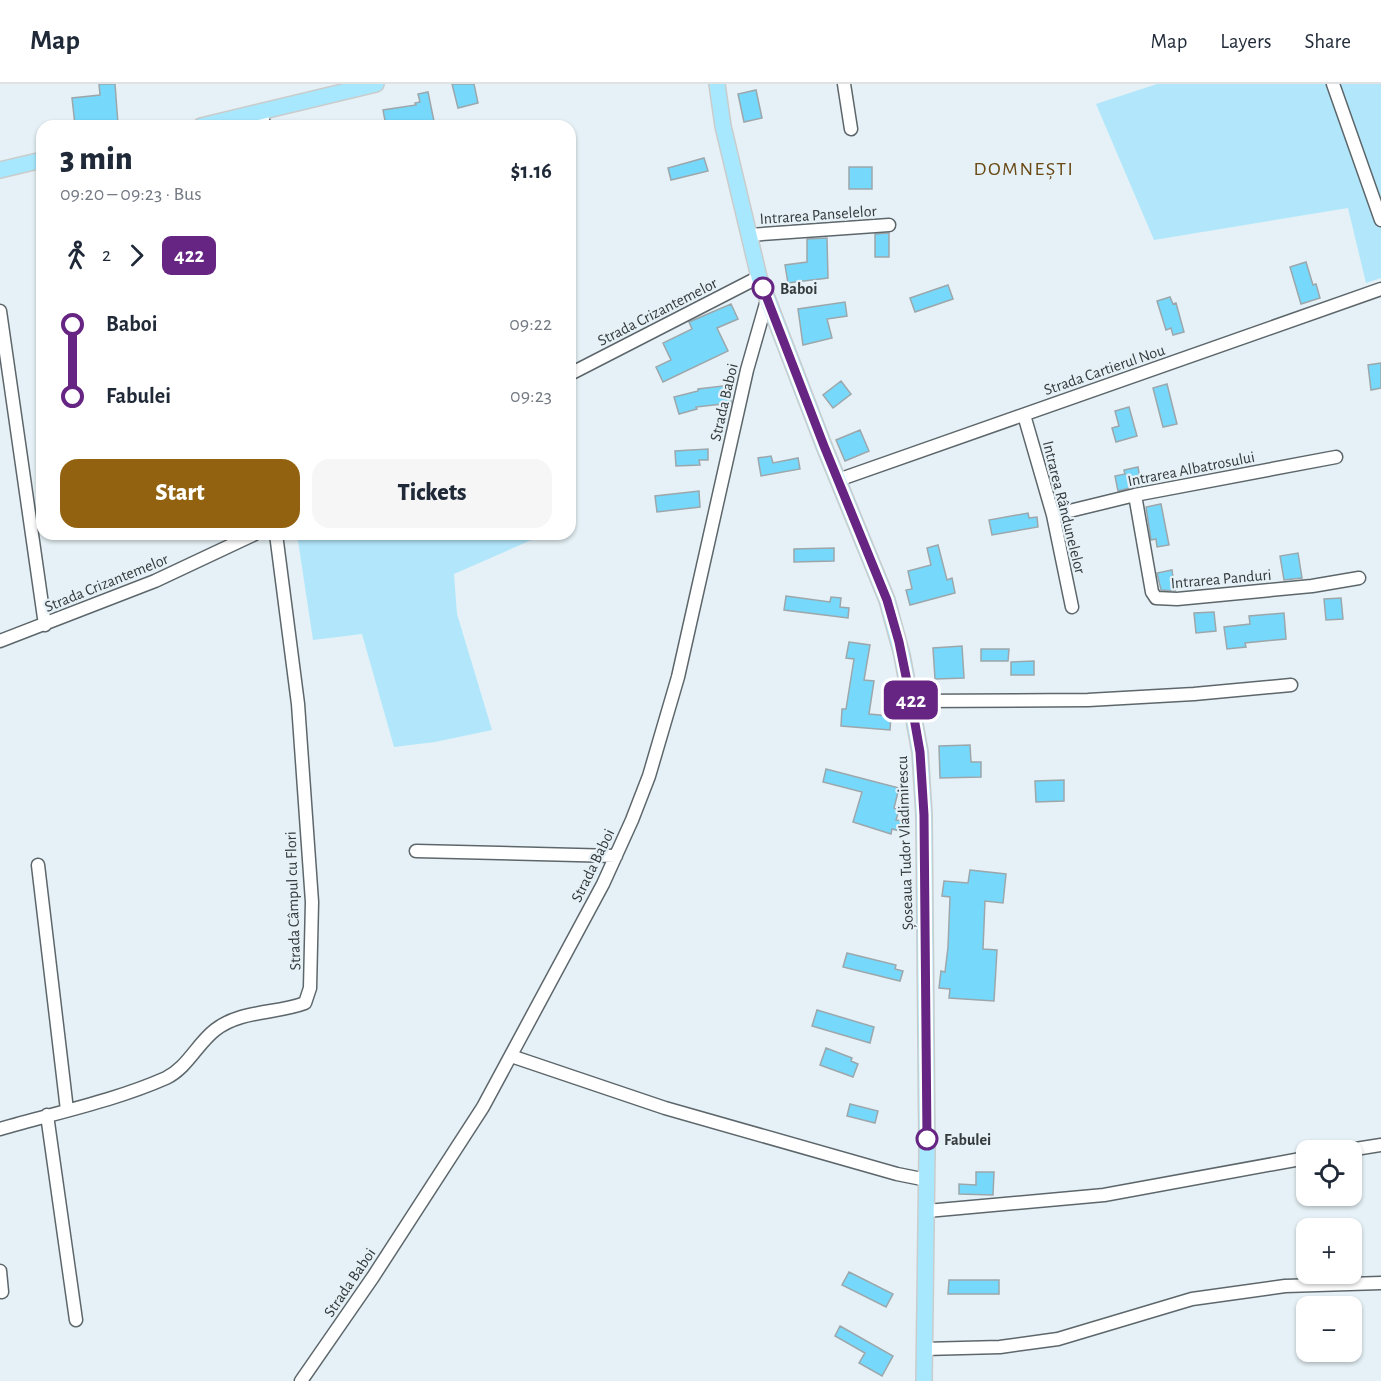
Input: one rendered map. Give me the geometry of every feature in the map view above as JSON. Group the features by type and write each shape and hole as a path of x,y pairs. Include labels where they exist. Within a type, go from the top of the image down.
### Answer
{"main road":[{"path":"263,119 376,84"},
{"name":"Șoseaua Tudor Vladimirescu","path":"717,84 723,126 759,277 887,600 902,655 920,752 924,815 927,1180 924,1381"},
{"path":"0,170 36,161"}],"street":[{"path":"844,84 851,129"},
{"path":"1333,84 1381,220"},
{"name":"Intrarea Panselelor","path":"749,235 889,225"},
{"name":"Strada Crizantemelor","path":"576,371 759,277"},
{"name":"Strada Cartierul Nou","path":"838,480 1381,289"},
{"name":"Strada Baboi","path":"301,1381 459,1147 512,1056 616,856 649,776 665,724 702,573 747,370 767,300"},
{"path":"0,311 45,625"},
{"name":"Intrarea Rândunelelor","path":"1024,415 1053,515 1072,607"},
{"name":"Intrarea Albatrosului","path":"1053,515 1135,495 1336,457"},
{"name":"Intrarea Panduri","path":"1135,495 1152,592 1156,598 1177,600 1312,586 1359,578"},
{"name":"Strada Crizantemelor","path":"0,641 155,581 242,540"},
{"name":"Strada Câmpul cu Flori","path":"0,1129 120,1094 168,1077 181,1068 214,1030 234,1019 293,1008 305,1003 310,988 312,902 298,704 277,540"},
{"path":"911,701 1088,700 1291,685"},
{"path":"416,851 616,856"},
{"path":"38,865 67,1110"},
{"path":"512,1056 665,1108 897,1174 927,1180"},
{"path":"47,1115 76,1320"},
{"path":"1362,1148 1381,1145"},
{"path":"927,1210 1104,1195 1296,1160"},
{"path":"0,1272 2,1292"},
{"path":"924,1349 1000,1347 1058,1339 1192,1299 1286,1286 1381,1283"}],"shaded area":[{"path":"1157,84 1381,84 1381,278 1366,283 1348,208 1154,240 1096,104"},
{"path":"298,540 531,540 454,574 457,614 492,730 435,742 394,747 362,634 313,640"}],"building":[{"path":"99,84 115,84 118,120 74,120 72,98 100,95"},
{"path":"452,84 474,84 478,103 458,108"},
{"path":"756,90 762,118 744,122 738,94"},
{"path":"428,92 434,120 385,120 383,110 416,105 415,103 420,102 418,94"},
{"path":"704,158 708,171 671,180 668,168"},
{"path":"849,167 872,167 872,189 849,189"},
{"path":"889,233 889,257 875,257 875,234"},
{"path":"827,238 828,278 788,283 785,265 807,262 807,239"},
{"path":"1306,262 1313,285 1316,284 1320,298 1301,304 1290,267"},
{"path":"948,285 953,299 915,312 910,298"},
{"path":"1170,297 1173,304 1176,303 1184,332 1173,335 1171,328 1166,330 1157,301"},
{"path":"845,302 847,316 827,319 832,338 803,345 798,309"},
{"path":"731,304 738,319 717,328 728,351 663,382 656,367 671,360 663,343 692,329 689,322"},
{"path":"1381,363 1381,388 1371,390 1368,365"},
{"path":"841,381 851,394 833,408 823,395"},
{"path":"1167,384 1177,424 1163,427 1153,388"},
{"path":"731,385 731,403 696,407 697,409 679,414 674,397 698,391 698,389"},
{"path":"1129,407 1137,436 1116,442 1112,428 1119,426 1115,411"},
{"path":"860,430 869,451 845,461 836,440"},
{"path":"708,449 708,460 699,460 700,465 676,466 675,451"},
{"path":"771,456 773,463 798,458 800,469 761,476 758,458"},
{"path":"1138,467 1141,485 1118,491 1115,476 1125,474 1124,470"},
{"path":"699,491 700,507 657,512 655,496"},
{"path":"1161,504 1169,545 1157,547 1156,539 1151,540 1146,507"},
{"path":"1028,513 1029,518 1037,517 1038,527 992,535 989,520"},
{"path":"938,545 947,580 952,578 955,593 910,605 906,590 912,589 908,571 931,565 927,548"},
{"path":"834,548 834,561 794,562 794,549"},
{"path":"1298,553 1302,578 1284,580 1280,556"},
{"path":"1172,570 1175,591 1161,590 1157,573"},
{"path":"786,596 830,602 831,597 841,598 840,607 849,608 848,618 784,610"},
{"path":"1341,598 1343,619 1326,620 1324,599"},
{"path":"1214,612 1216,631 1196,633 1194,613"},
{"path":"1284,613 1286,639 1245,643 1246,647 1227,649 1224,627 1250,624 1249,616"},
{"path":"849,642 870,645 864,680 874,681 869,714 891,716 890,730 841,726 842,709 846,709 854,659 846,658"},
{"path":"962,646 964,678 935,679 933,648"},
{"path":"981,649 1009,649 1008,661 981,661"},
{"path":"1034,661 1034,675 1011,675 1011,662"},
{"path":"970,745 971,762 981,762 981,777 940,778 939,746"},
{"path":"826,769 899,788 894,808 899,810 896,820 902,821 900,831 892,829 891,834 853,822 862,792 823,782"},
{"path":"1064,780 1064,801 1036,802 1035,781"},
{"path":"970,870 1006,874 1003,903 985,901 983,949 997,950 994,1001 949,998 950,989 939,988 941,971 945,972 948,947 950,897 942,896 944,881 968,883"},
{"path":"847,953 896,965 895,969 903,971 900,981 843,967"},
{"path":"817,1010 874,1027 870,1043 812,1026"},
{"path":"826,1048 852,1058 851,1061 858,1064 853,1077 820,1065"},
{"path":"850,1104 878,1111 875,1123 847,1116"},
{"path":"976,1172 994,1172 993,1195 959,1194 959,1184 976,1185"},
{"path":"849,1272 893,1294 886,1307 842,1285"},
{"path":"949,1280 999,1280 999,1294 948,1294"},
{"path":"840,1326 893,1356 882,1376 859,1363 865,1353 835,1336"}],"bus line":[{"name":"422","path":"763,288 887,600 899,642 911,701 920,752 924,815 927,1139"}],"place":[{"name":"Baboi","path":"763,288"},
{"name":"Fabulei","path":"927,1139"}],"district":[{"name":"DOMNEȘTI","path":"1024,168"}]}
